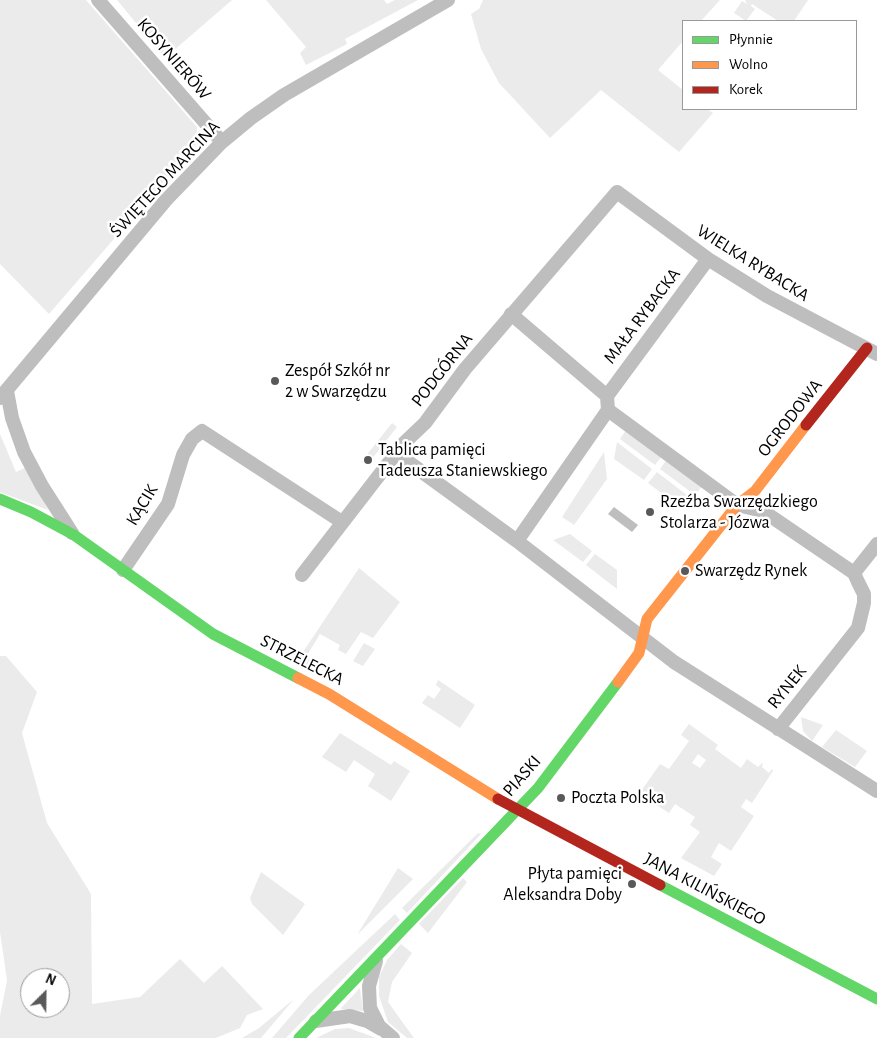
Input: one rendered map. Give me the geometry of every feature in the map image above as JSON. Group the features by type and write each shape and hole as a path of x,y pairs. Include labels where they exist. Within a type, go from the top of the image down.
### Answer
{"street":[{"name":"KOSYNIERÓW","path":"98,0 222,142"},
{"name":"ŚWIĘTEGO MARCINA","path":"3,395 147,222 222,142 284,95 448,0"},
{"name":"WIELKA RYBACKA","path":"617,192 708,259 785,307 872,351"},
{"name":"PODGÓRNA","path":"302,575 396,453 425,423 465,369 617,192"},
{"name":"MAŁA RYBACKA","path":"607,396 708,259"},
{"path":"511,314 607,396 608,410 517,541"},
{"name":"OGRODOWA","path":"644,639 647,619 737,505 755,491 872,351"},
{"name":"STRZELECKA","path":"3,395 24,452 42,486 74,535"},
{"path":"608,410 737,505 764,511 854,573 864,594 877,606"},
{"name":"KĄCIK","path":"123,570 168,504 183,455 197,434 206,432 342,522"},
{"path":"396,453 517,541 682,667 778,729"},
{"name":"STRZELECKA","path":"0,499 32,512 74,535 213,634 329,694 518,810"},
{"path":"854,573 877,544"},
{"name":"RYNEK","path":"864,594 864,611 858,628 778,729 877,791"},
{"name":"PIASKI","path":"298,1038 543,782 632,665 640,652 644,639"},
{"name":"JANA KILIŃSKIEGO","path":"518,810 877,999"},
{"path":"381,952 372,972 368,993 373,1016 388,1034"},
{"path":"314,1022 350,1016 367,1021 388,1034"}],"shaded area":[{"path":"0,0 86,0 197,127 196,144 49,314 0,264"},
{"path":"117,0 232,0 165,58"},
{"path":"266,0 384,0 387,4 395,0 418,0 345,39 347,44 306,65 300,53 306,47"},
{"path":"483,0 720,0 702,20 682,20 682,42 658,70 682,89 682,110 708,110 713,113 679,152 601,90 550,138 499,83 481,49 471,14 479,9"},
{"path":"745,0 808,0 795,20 776,20 752,4 751,6 755,9 747,20 744,20 734,13 742,1 747,4"},
{"path":"392,423 397,427 367,465 361,462"},
{"path":"626,430 662,456 655,465 620,439"},
{"path":"0,434 16,472 27,467 48,510 0,492"},
{"path":"617,442 652,469 644,480 614,459"},
{"path":"604,452 607,479 574,525 562,517"},
{"path":"667,459 702,486 695,495 660,469"},
{"path":"657,472 692,499 676,504 648,483"},
{"path":"614,507 638,525 632,532 608,514"},
{"path":"570,534 592,551 583,562 553,540"},
{"path":"595,554 617,570 617,589 586,565"},
{"path":"359,568 400,602 373,638 361,632 346,654 338,650 340,645 320,634 306,657 321,665 315,675 295,664"},
{"path":"364,643 375,649 363,666 353,661"},
{"path":"0,656 6,656 37,692 22,733 47,823 91,894 92,1004 140,997 180,959 204,983 222,966 263,1009 247,1015 240,1028 216,1038 0,1038 0,1016 7,980 0,932"},
{"path":"438,680 475,705 460,728 422,703 428,695 434,699 441,689 436,685"},
{"path":"801,717 823,725 812,741 803,731"},
{"path":"689,724 718,745 715,749 741,768 747,759 758,767 762,763 762,767 769,773 772,769 773,771 752,803 746,799 741,807 754,816 731,851 719,843 711,857 722,864 714,876 681,858 700,832 690,825 695,817 675,804 669,813 639,794 660,764 669,769 689,741 681,735","holes":["698,754 706,760 700,768 692,763"]},
{"path":"836,730 867,751 855,767 822,747"},
{"path":"340,733 391,765 394,761 410,771 391,801 368,786 375,774 354,760 346,772 322,757"},
{"path":"478,833 481,834 407,913 402,908"},
{"path":"398,868 413,879 357,935"},
{"path":"261,872 305,904 283,935 252,904 250,898"},
{"path":"463,878 467,882 428,933 419,924"},
{"path":"395,914 400,920 286,1038 272,1038 309,995"},
{"path":"401,944 412,953 392,982 388,1002 414,1038 407,1038 388,1022 379,996 379,977 387,960"},
{"path":"360,988 363,1011 341,1009 341,1008"},
{"path":"294,999 261,1038 242,1038 259,1028"},
{"path":"349,1028 376,1038 316,1038 335,1029"}],"traffic: fast":[{"path":"0,499 31,512 74,535 213,634 298,678"},
{"path":"299,1038 538,788 618,682"},
{"path":"660,885 877,999"}],"traffic: slow":[{"path":"618,682 639,653 647,619 737,505 755,491 806,425"},
{"path":"298,678 329,694 498,799"}],"traffic: jam":[{"path":"806,425 867,348"},
{"path":"498,799 660,885"}],"place":[{"name":"Zespół Szkół nr 2 w Swarzędzu","path":"275,381"},
{"name":"Tablica pamięci Tadeusza Staniewskiego","path":"368,460"},
{"name":"Rzeźba Swarzędzkiego Stolarza - Józwa","path":"650,512"},
{"name":"Swarzędz Rynek","path":"685,571"},
{"name":"Poczta Polska","path":"561,798"},
{"name":"Płyta pamięci Aleksandra Doby","path":"632,884"}]}
